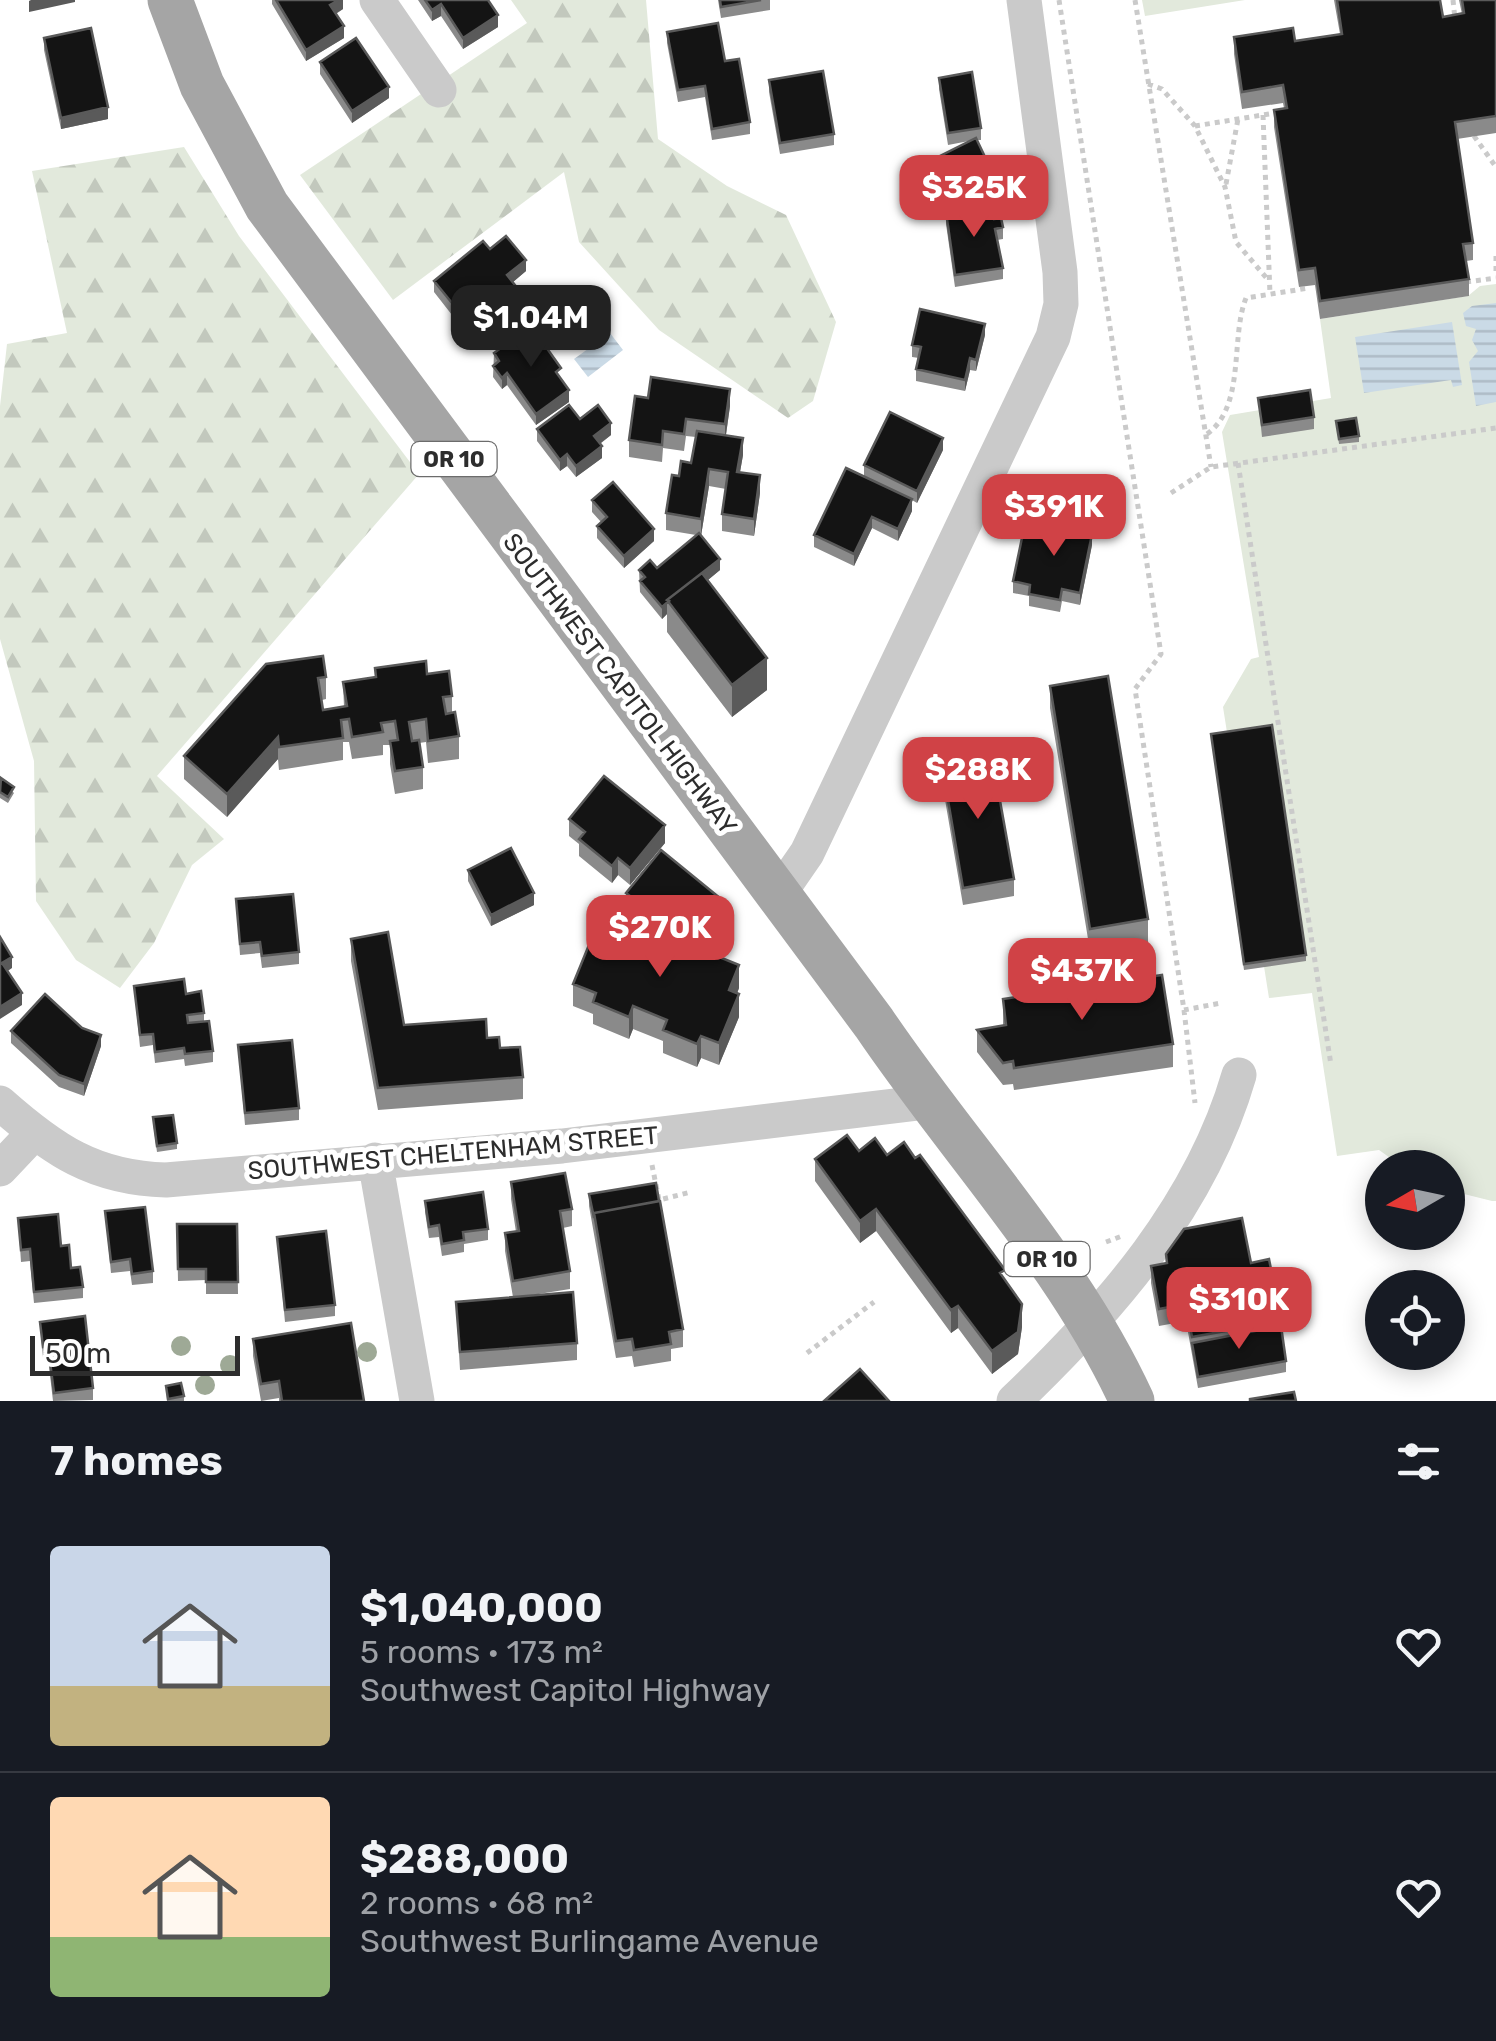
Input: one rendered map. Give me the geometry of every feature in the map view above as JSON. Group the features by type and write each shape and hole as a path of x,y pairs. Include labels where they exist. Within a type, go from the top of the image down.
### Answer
{"main road":[{"name":"SOUTHWEST CAPITOL HIGHWAY","path":"170,0 202,85 267,206 927,1102 1001,1194 1092,1326 1132,1401"}],"street":[{"path":"377,0 439,90"},
{"path":"778,895 806,853 1053,337 1061,304 1060,272 1024,0"},
{"path":"1014,1401 1092,1326 1194,1186 1218,1137 1239,1076"},
{"name":"SOUTHWEST CHELTENHAM STREET","path":"0,1102 34,1132 78,1161 139,1180 562,1146 927,1102"},
{"path":"0,1169 34,1132"},
{"path":"375,1160 418,1401"}],"path":[{"path":"1059,0 1161,654 1136,689 1184,1010 1194,1116"},
{"path":"1136,0 1211,467"},
{"path":"1453,0 1456,32"},
{"path":"1148,84 1162,89 1194,126 1225,187 1236,242 1268,281"},
{"path":"1194,126 1275,113"},
{"path":"1262,116 1270,294"},
{"path":"1225,187 1238,119"},
{"path":"1474,136 1496,167"},
{"path":"1466,282 1496,275 1496,256"},
{"path":"1206,434 1219,425 1226,403 1238,357 1246,298 1309,288"},
{"path":"1171,493 1211,467 1496,428"},
{"path":"1238,463 1332,1065"},
{"path":"1184,1010 1221,1004"},
{"path":"651,1162 658,1200 691,1192"},
{"path":"1106,1242 1134,1227"},
{"path":"807,1354 874,1302"}],"green space":[{"path":"511,0 646,0 658,139 727,186 786,215 836,322 813,401 788,418 659,330 579,242 564,172 393,300 300,175 527,23"},
{"path":"1142,0 1245,0 1145,16"},
{"path":"184,147 239,236 419,474 157,776 224,839 192,865 154,943 120,988 76,960 36,901 34,761 0,639 0,406 7,344 67,333 32,171"},
{"path":"1496,284 1496,1201 1465,1194 1465,1150 1365,1150 1337,1156 1312,993 1269,998 1223,707 1251,659 1259,657 1222,432 1230,415 1331,398 1320,319 1468,296 1480,286"}],"water":[{"path":"1496,303 1496,402 1476,406 1469,362 1478,351 1472,340 1476,329 1466,326 1463,313 1472,306"},
{"path":"1452,322 1462,385 1453,387 1451,380 1364,393 1355,337"},
{"path":"610,333 623,350 588,377 574,359"}],"building":[{"path":"276,0 339,0 330,5 344,26 306,50"},
{"path":"425,0 488,0 498,15 463,38 441,4 432,10"},
{"path":"720,0 761,0 721,7"},
{"path":"1337,0 1440,0 1443,17 1464,13 1462,0 1496,0 1496,116 1455,122 1473,243 1463,244 1469,279 1320,301 1315,268 1299,270 1274,110 1287,108 1283,85 1242,92 1234,37 1293,28 1295,41 1342,34"},
{"path":"718,23 725,61 739,59 750,122 712,129 705,86 678,90 667,32"},
{"path":"91,28 108,107 61,118 44,38"},
{"path":"356,38 389,87 352,111 320,62"},
{"path":"823,71 834,134 780,143 769,80"},
{"path":"972,72 981,128 948,133 939,78"},
{"path":"976,138 994,176 936,205 918,167"},
{"path":"991,205 994,219 1001,218 1003,227 995,229 1003,268 955,275 946,212"},
{"path":"506,236 526,260 507,275 526,299 504,317 486,294 475,304 465,292 452,303 434,281 483,241 490,249"},
{"path":"920,309 985,324 976,360 970,358 965,380 916,369 921,347 912,345"},
{"path":"531,326 561,368 556,372 569,390 536,414 507,373 502,378 493,366 499,361 494,353"},
{"path":"651,377 730,389 725,424 686,419 684,434 663,431 662,445 629,440 635,396 648,398"},
{"path":"1310,390 1314,417 1262,425 1258,398"},
{"path":"569,405 580,419 598,405 611,423 594,436 602,446 576,466 567,454 560,460 537,429"},
{"path":"890,412 943,438 917,491 864,465"},
{"path":"1356,418 1359,436 1339,439 1336,421"},
{"path":"697,431 743,438 737,472 760,475 754,519 722,514 728,472 709,469 701,519 666,513 672,475 679,476 681,461 691,463"},
{"path":"846,468 912,499 898,529 872,517 854,554 814,535"},
{"path":"613,482 654,529 624,556 597,526 607,517 592,500"},
{"path":"1053,514 1083,520 1081,532 1092,534 1080,593 1062,589 1060,600 1029,594 1030,585 1013,581 1023,533 1048,538"},
{"path":"699,533 720,559 662,607 640,581 645,577 639,570 650,560 657,568"},
{"path":"702,573 767,658 732,685 667,600"},
{"path":"323,656 326,677 318,678 323,710 347,706 343,682 376,677 375,668 426,661 427,674 449,671 452,696 443,697 446,714 455,712 459,736 428,741 426,719 409,722 412,741 419,740 423,767 395,771 390,741 398,740 395,721 381,723 383,732 352,737 349,719 341,720 343,738 279,747 278,737 227,794 184,756 266,664"},
{"path":"1108,676 1148,919 1090,929 1050,686"},
{"path":"1272,725 1306,955 1244,964 1211,734"},
{"path":"992,756 1014,879 963,888 942,765"},
{"path":"604,776 665,825 630,868 618,858 612,866 579,839 585,832 569,819"},
{"path":"1,778 14,787 8,797 0,792"},
{"path":"511,848 534,893 491,915 468,870"},
{"path":"661,850 721,899 689,938 673,926 666,935 638,912 643,906 626,893"},
{"path":"293,894 299,952 262,956 260,942 240,944 236,899"},
{"path":"613,914 739,965 729,990 739,994 719,1043 701,1036 697,1044 663,1030 667,1020 633,1006 629,1017 593,1002 596,993 573,984 593,935 603,939"},
{"path":"388,932 404,1025 486,1019 487,1038 499,1037 500,1048 520,1047 523,1077 378,1088 351,939"},
{"path":"0,937 12,957 2,963 22,993 0,1007"},
{"path":"1162,975 1173,1044 1014,1068 1013,1061 1003,1063 977,1030 1006,1025 1003,999"},
{"path":"184,979 186,994 201,991 204,1013 187,1015 188,1023 209,1021 213,1051 185,1054 184,1048 155,1052 153,1034 140,1035 134,986"},
{"path":"45,994 82,1028 101,1035 84,1084 59,1075 11,1031"},
{"path":"292,1040 299,1108 245,1113 238,1045"},
{"path":"173,1115 177,1143 157,1146 153,1117"},
{"path":"847,1135 859,1151 875,1138 887,1155 904,1142 915,1158 920,1155 1005,1270 1000,1273 1022,1304 1018,1332 992,1351 958,1306 951,1310 876,1209 860,1221 815,1159"},
{"path":"565,1173 572,1209 560,1211 570,1271 513,1281 505,1233 519,1231 511,1182"},
{"path":"656,1183 659,1201 594,1213 594,1218 589,1194"},
{"path":"483,1192 488,1229 463,1232 464,1240 442,1244 439,1225 429,1227 425,1201"},
{"path":"660,1201 683,1329 669,1332 671,1344 634,1350 632,1339 616,1341 594,1213"},
{"path":"145,1207 153,1271 132,1274 130,1259 111,1262 105,1211"},
{"path":"58,1214 61,1246 69,1245 71,1268 80,1267 83,1287 34,1292 30,1249 21,1250 18,1218"},
{"path":"1242,1218 1251,1263 1269,1259 1281,1321 1192,1337 1186,1304 1159,1309 1151,1266 1167,1263 1166,1254 1184,1229"},
{"path":"177,1224 237,1224 238,1282 206,1282 206,1269 178,1269"},
{"path":"326,1231 335,1305 285,1310 277,1237"},
{"path":"573,1292 577,1343 460,1352 456,1302"},
{"path":"85,1316 93,1388 54,1393 48,1346 43,1347 40,1322"},
{"path":"351,1323 364,1401 282,1401 279,1381 261,1384 253,1339"},
{"path":"1281,1326 1286,1361 1198,1377 1192,1343"},
{"path":"860,1369 889,1401 824,1401"},
{"path":"181,1383 184,1396 168,1399 166,1386"},
{"path":"1294,1392 1296,1401 1250,1401 1250,1399"}]}
